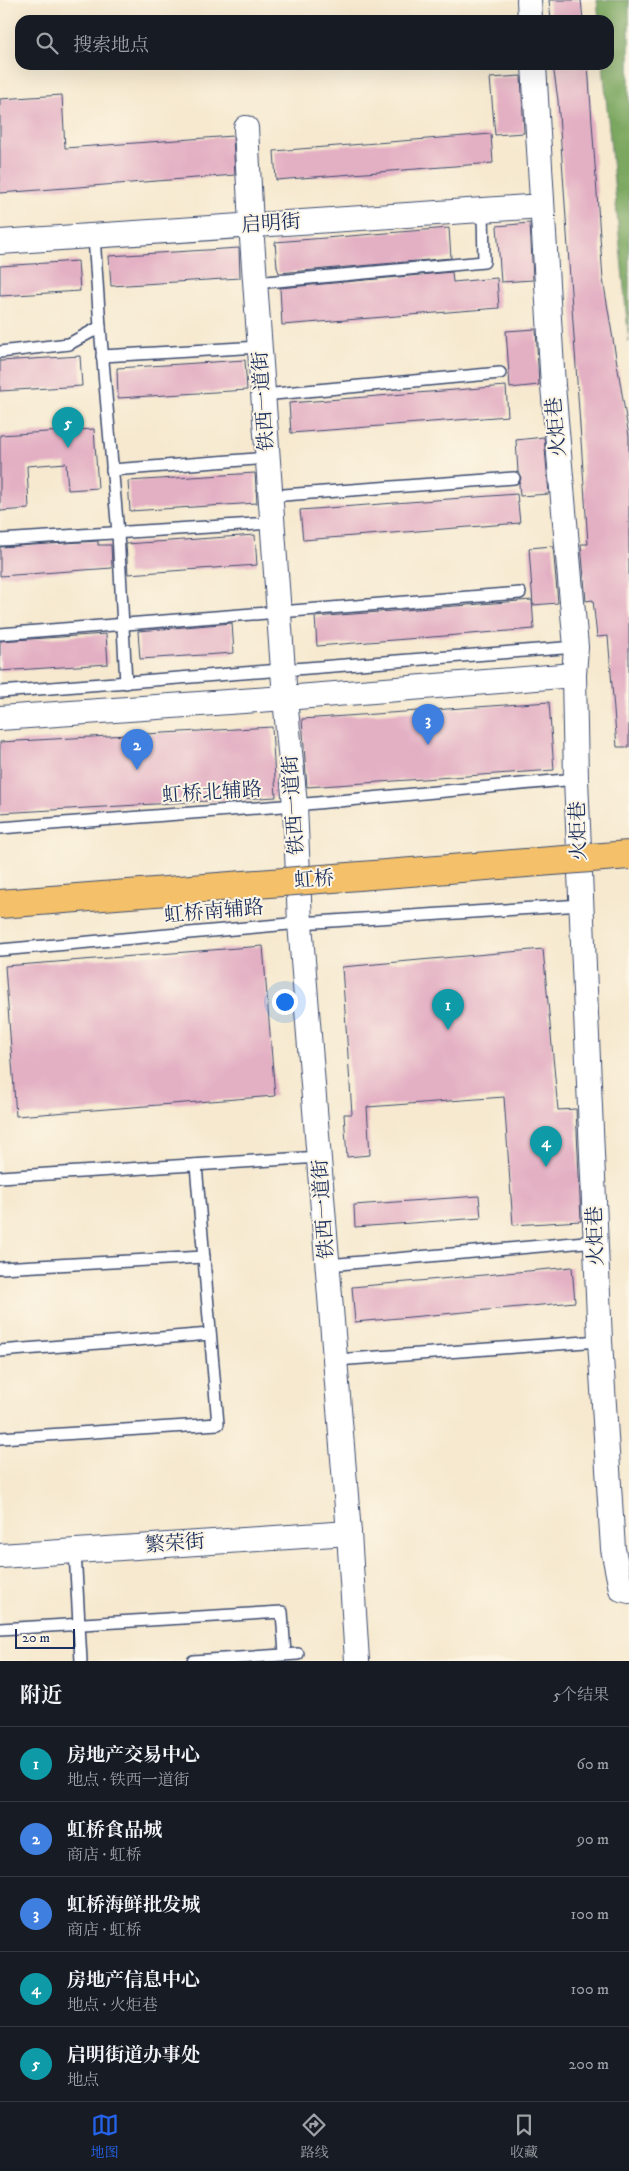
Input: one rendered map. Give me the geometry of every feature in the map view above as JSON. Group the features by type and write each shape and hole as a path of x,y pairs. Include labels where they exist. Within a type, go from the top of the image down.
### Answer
{"main road":[{"name":"虹桥","path":"0,904 629,855"}],"street":[{"path":"529,0 530,15"},
{"name":"火炬巷","path":"534,70 553,386 576,646 574,675 576,779 600,1341 613,1549 621,1589 629,1591"},
{"name":"铁西一道街","path":"246,128 270,496 285,698 296,805 300,924 336,1360 357,1661"},
{"name":"启明街","path":"0,242 542,206"},
{"path":"0,718 574,675"},
{"name":"繁荣街","path":"0,1556 349,1533"}],"lane":[{"path":"255,283 484,262 483,210"},
{"path":"94,236 102,356 118,533 126,683"},
{"path":"0,352 69,344 100,327"},
{"path":"102,356 260,347"},
{"path":"263,395 500,373"},
{"path":"112,470 268,458"},
{"path":"270,496 514,478"},
{"path":"0,540 272,523"},
{"path":"0,634 520,594"},
{"path":"0,692 283,671 576,646"},
{"name":"虹桥北辅路","path":"0,828 296,805 576,779"},
{"name":"虹桥南辅路","path":"0,950 300,924 582,905"},
{"path":"0,1177 320,1157"},
{"path":"0,1438 218,1424 196,1165"},
{"path":"328,1264 596,1241"},
{"path":"0,1268 204,1257"},
{"path":"0,1351 210,1334"},
{"path":"336,1360 600,1341"},
{"path":"74,1551 81,1661"},
{"path":"0,1629 282,1612 284,1654"},
{"path":"193,1661 298,1654"}],"green space":[{"path":"597,0 629,0 629,342 603,70 614,70 614,15 598,15"}],"building":[{"path":"549,0 581,0 582,15 550,15"},
{"path":"554,70 588,70 603,279 629,436 629,747 617,747 608,636 597,637 593,600 586,601 581,544 588,544 558,100"},
{"path":"521,76 524,133 495,135 490,78"},
{"path":"62,95 65,148 233,136 235,175 0,193 0,99"},
{"path":"491,134 493,163 276,180 274,151"},
{"path":"530,223 533,280 501,282 497,226"},
{"path":"449,228 451,258 279,273 277,267 275,242"},
{"path":"239,248 240,278 111,286 109,256"},
{"path":"78,261 80,291 0,296 0,266"},
{"path":"452,272 453,282 497,278 499,308 282,325 280,288"},
{"path":"536,329 539,385 510,388 506,331"},
{"path":"80,356 82,386 0,391 0,361"},
{"path":"245,360 247,390 118,398 117,368"},
{"path":"506,386 508,416 291,433 289,403"},
{"path":"94,429 98,488 68,490 66,463 27,466 29,509 0,511 0,435"},
{"path":"544,437 549,494 520,496 519,484 521,478 518,472 516,440"},
{"path":"255,473 257,503 130,511 128,481"},
{"path":"517,494 520,523 303,540 300,510"},
{"path":"255,535 257,565 128,574 126,544"},
{"path":"98,541 98,545 111,545 112,568 0,576 0,547"},
{"path":"553,546 558,603 533,605 529,548"},
{"path":"532,600 534,629 317,646 315,617"},
{"path":"232,623 234,653 140,659 138,631"},
{"path":"106,634 108,664 0,671 0,641"},
{"path":"549,702 554,770 307,787 302,719"},
{"path":"272,727 276,797 0,813 0,742"},
{"path":"263,946 275,1096 16,1116 5,966"},
{"path":"543,949 558,1110 576,1109 581,1221 513,1225 504,1097 367,1107 370,1155 347,1157 344,1114 352,1114 342,967"},
{"path":"479,1196 481,1218 355,1227 354,1205"},
{"path":"572,1267 575,1302 355,1322 352,1287"}],"place":[{"name":"启明街道办事处","path":"68,448"},
{"name":"虹桥海鲜批发城","path":"428,745"},
{"name":"虹桥食品城","path":"137,770"},
{"name":"房地产交易中心","path":"448,1030"},
{"name":"房地产信息中心","path":"546,1167"}]}
